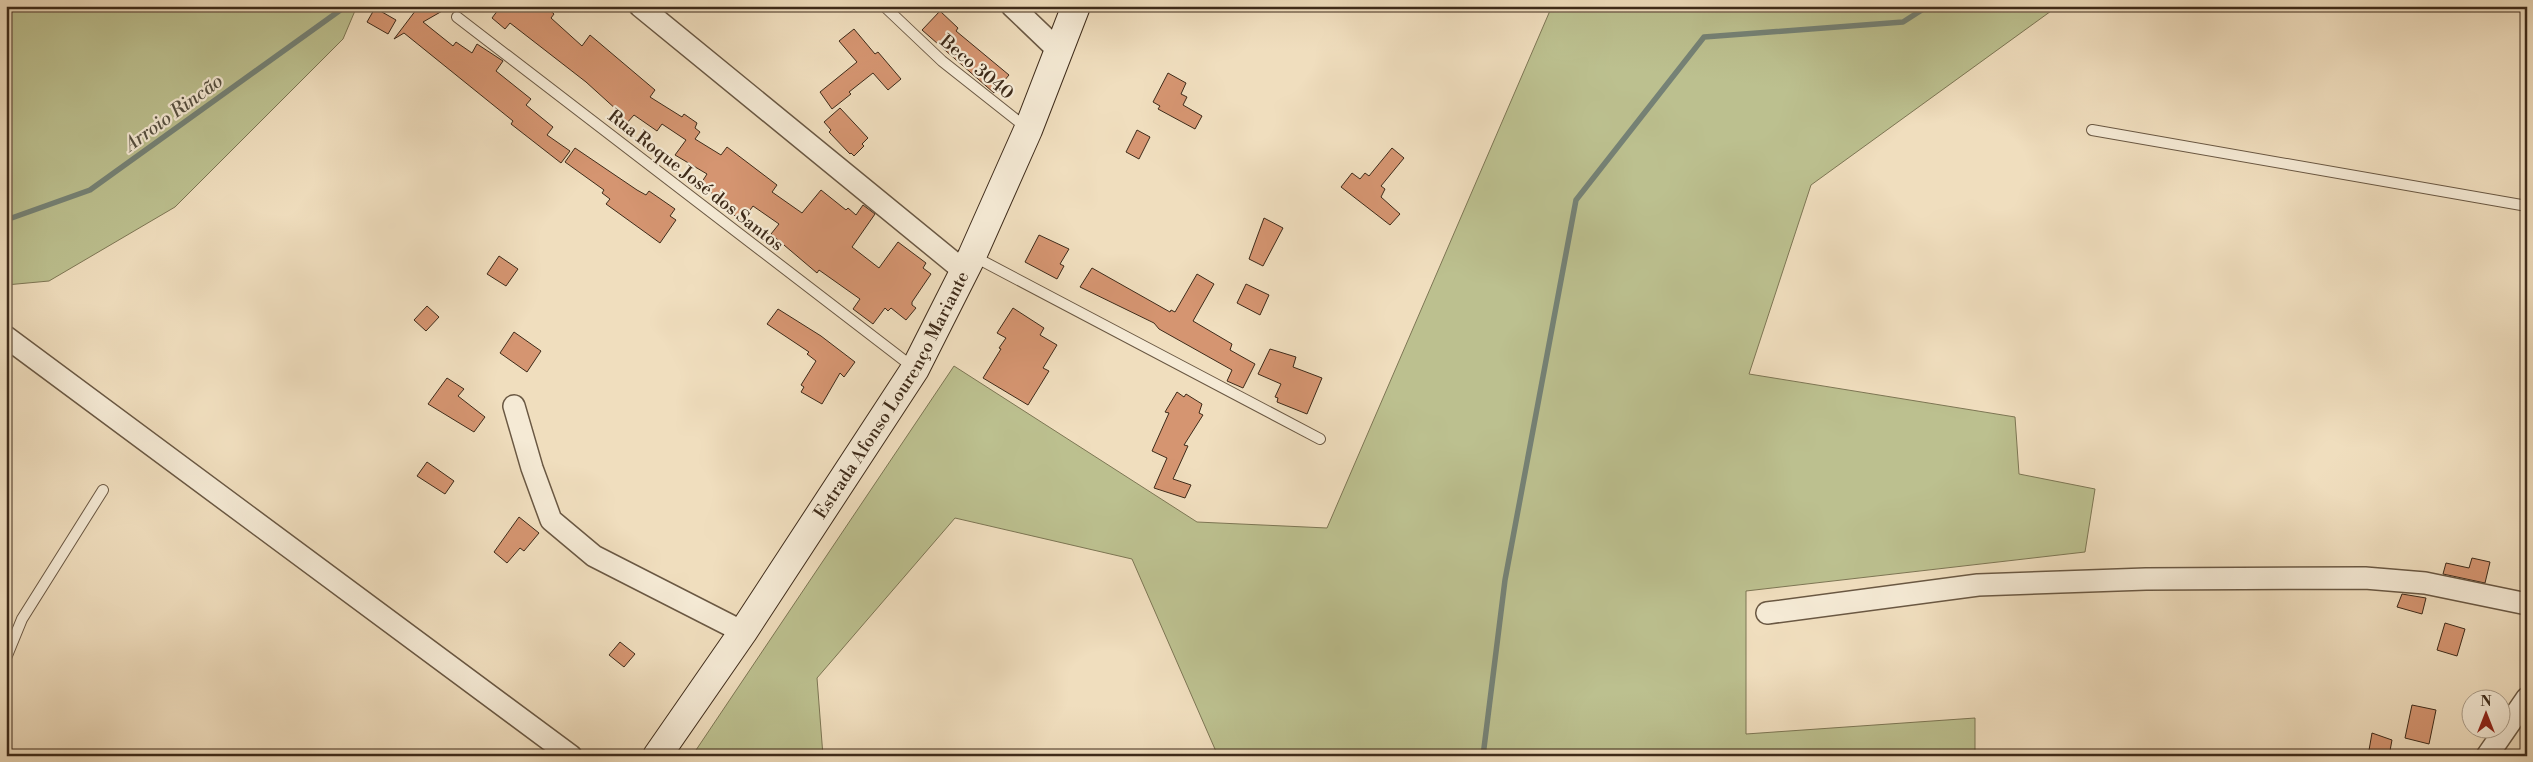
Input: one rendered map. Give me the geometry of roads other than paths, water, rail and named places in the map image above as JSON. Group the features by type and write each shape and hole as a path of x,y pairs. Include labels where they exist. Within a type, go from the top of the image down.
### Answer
{"main road":[{"name":"Estrada Afonso Lourenço Mariante","path":"657,756 743,632 915,369 968,264 1028,130 1076,6"}],"street":[{"path":"640,6 968,264"},
{"path":"1012,6 1059,51"},
{"path":"6,337 571,756"},
{"path":"514,406 532,468 550,520 594,556 743,632"},
{"path":"1767,612 1978,585 2146,579 2365,578 2425,583 2527,604"},
{"path":"2487,756 2527,698"}],"lane":[{"name":"Beco 3040","path":"884,6 942,61 1028,130"},
{"name":"Rua Roque José dos Santos","path":"457,17 915,369"},
{"path":"2092,130 2527,206"},
{"path":"968,264 1320,439"},
{"path":"6,658 22,619 103,490"}],"waterway":[{"name":"Arroio Rincão","path":"6,220 90,190 346,6"},
{"path":"1483,756 1505,580 1576,200 1704,37 1903,22 1928,6"}]}
